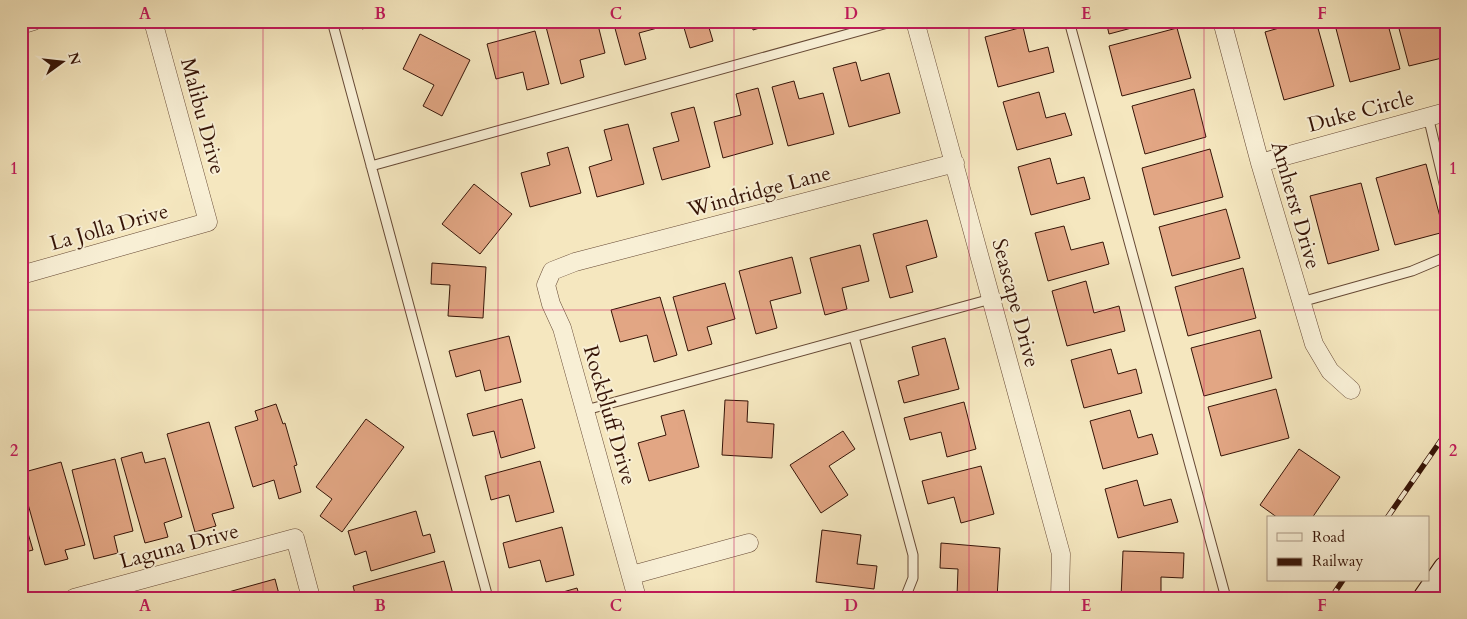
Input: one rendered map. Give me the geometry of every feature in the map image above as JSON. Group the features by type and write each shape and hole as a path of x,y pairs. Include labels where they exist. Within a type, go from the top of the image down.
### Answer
{"main road":[{"path":"1426,598 1446,569"}],"street":[{"path":"21,25 34,21"},
{"name":"Malibu Drive","path":"154,21 208,222"},
{"name":"Seascape Drive","path":"915,21 1061,554 1060,598"},
{"name":"Amherst Drive","path":"1222,21 1260,163 1314,344 1330,371 1351,390"},
{"name":"Duke Circle","path":"1260,163 1446,112"},
{"name":"Windridge Lane","path":"575,262 955,163"},
{"name":"La Jolla Drive","path":"21,275 208,222"},
{"name":"Rockbluff Drive","path":"575,262 552,271 546,285 551,304 562,328 586,410 637,598"},
{"name":"Laguna Drive","path":"74,598 295,538 312,598"},
{"path":"632,575 748,544"}],"lane":[{"path":"332,21 488,598"},
{"path":"371,166 895,21"},
{"path":"1069,21 1226,598"},
{"path":"1428,116 1446,192"},
{"path":"1302,302 1412,271 1446,255"},
{"path":"586,410 991,299"},
{"path":"854,337 913,555 913,578 905,598"}],"building":[{"path":"360,21 392,21 362,29"},
{"path":"551,21 597,21 605,53 580,60 584,77 561,84 545,23"},
{"path":"613,21 671,21 672,24 639,33 646,59 625,65"},
{"path":"682,21 707,21 713,41 690,48"},
{"path":"751,21 776,21 776,23 753,30"},
{"path":"1106,21 1158,21 1109,34"},
{"path":"1304,21 1316,21 1334,86 1284,100 1265,32"},
{"path":"1334,21 1387,21 1400,69 1350,82"},
{"path":"1397,21 1446,21 1446,57 1409,66"},
{"path":"1023,27 1029,52 1048,47 1054,72 998,87 985,37"},
{"path":"1177,28 1191,78 1122,96 1109,46"},
{"path":"535,31 549,84 527,90 523,72 496,79 487,44"},
{"path":"420,34 470,60 442,116 423,106 434,85 403,69"},
{"path":"856,62 861,81 889,73 900,113 849,127 833,68"},
{"path":"794,81 799,99 823,93 834,134 788,146 772,87"},
{"path":"758,88 773,144 723,158 714,122 741,115 736,94"},
{"path":"1194,89 1206,137 1145,154 1132,106"},
{"path":"1039,92 1046,118 1065,113 1072,135 1017,150 1003,102"},
{"path":"694,107 710,167 662,180 653,148 679,141 671,113"},
{"path":"628,124 644,184 597,197 589,167 612,160 604,130"},
{"path":"568,147 581,193 530,207 521,173 550,165 547,153"},
{"path":"1210,149 1223,197 1154,215 1142,168"},
{"path":"1050,158 1057,184 1084,177 1090,199 1031,215 1018,167"},
{"path":"1426,164 1444,232 1395,245 1376,178"},
{"path":"1361,183 1379,250 1328,264 1310,196"},
{"path":"474,184 512,214 480,254 442,224"},
{"path":"1226,209 1240,258 1172,276 1159,227"},
{"path":"927,220 937,257 906,266 913,292 890,298 873,234"},
{"path":"1064,226 1071,250 1103,242 1109,264 1048,281 1035,233"},
{"path":"860,245 869,281 842,288 847,309 825,315 810,258"},
{"path":"792,257 801,293 770,301 777,328 756,334 739,271"},
{"path":"432,263 486,267 483,318 448,316 450,285 431,284"},
{"path":"1243,268 1256,318 1188,336 1175,287"},
{"path":"1086,281 1094,313 1119,306 1125,331 1067,346 1052,291"},
{"path":"725,283 735,319 707,327 712,344 688,351 673,297"},
{"path":"660,297 677,355 654,362 647,335 620,342 611,310"},
{"path":"1260,330 1272,378 1204,396 1191,348"},
{"path":"509,336 521,382 485,391 480,370 456,377 449,351"},
{"path":"945,338 959,389 904,403 898,381 919,375 912,347"},
{"path":"1111,349 1118,374 1136,369 1142,393 1084,408 1071,360"},
{"path":"1276,389 1289,438 1221,456 1208,407"},
{"path":"522,399 535,448 501,458 494,431 473,436 467,414"},
{"path":"725,400 748,401 747,422 774,424 772,458 722,455"},
{"path":"964,402 976,449 947,457 941,432 910,440 904,418"},
{"path":"276,404 283,424 285,423 297,465 294,466 301,492 279,499 274,480 253,487 235,427 258,420 255,411"},
{"path":"684,410 699,467 649,481 638,443 666,435 661,416"},
{"path":"1130,410 1138,438 1152,434 1158,454 1103,469 1090,421"},
{"path":"366,419 404,447 342,532 320,516 332,499 316,487"},
{"path":"209,422 234,508 212,514 216,526 195,532 167,434"},
{"path":"843,431 855,449 829,466 848,495 821,513 790,465"},
{"path":"1299,449 1340,477 1313,516 1275,516 1260,505"},
{"path":"142,452 145,463 165,458 182,517 164,523 168,537 145,543 121,458"},
{"path":"115,459 133,531 114,536 118,553 94,559 72,470"},
{"path":"540,461 554,512 516,522 509,495 491,500 485,476"},
{"path":"61,462 85,545 65,550 68,559 45,565 21,479 21,473"},
{"path":"981,466 994,514 961,523 954,497 928,504 922,481"},
{"path":"1137,480 1144,506 1171,499 1178,522 1118,538 1105,489"},
{"path":"21,510 33,550 21,553"},
{"path":"416,511 423,536 430,534 435,552 371,571 366,551 355,555 348,531"},
{"path":"562,527 574,575 546,582 540,560 509,568 503,543"},
{"path":"822,530 861,535 857,564 877,566 874,589 816,582"},
{"path":"941,543 1000,548 997,598 957,596 958,569 940,568"},
{"path":"1123,551 1184,553 1183,578 1161,577 1161,598 1121,598"},
{"path":"444,561 454,598 356,598 353,586"},
{"path":"275,579 280,598 207,598"},
{"path":"577,588 580,598 542,598"}],"railway":[{"path":"1388,516 1446,433"},
{"path":"1331,598 1342,582"}]}
